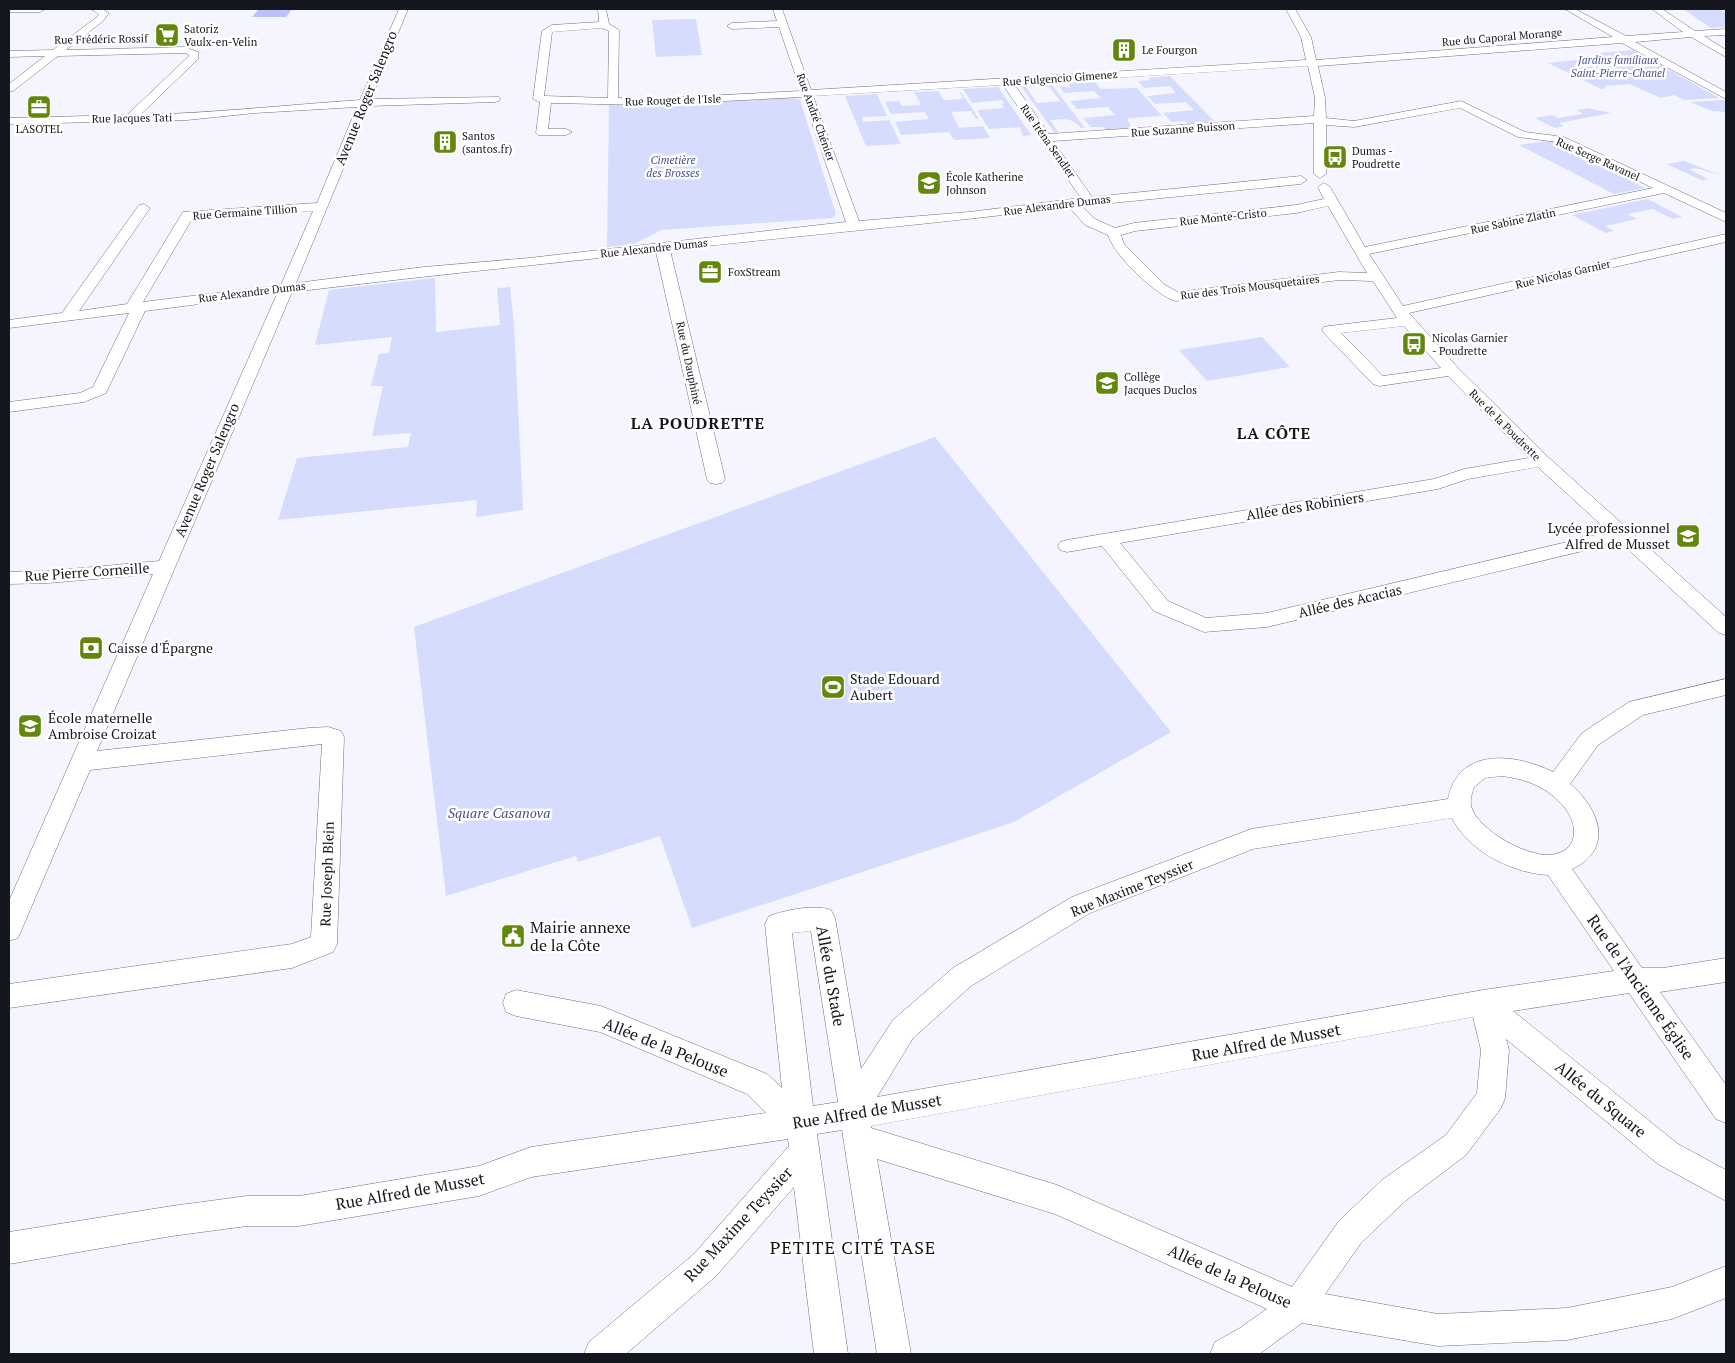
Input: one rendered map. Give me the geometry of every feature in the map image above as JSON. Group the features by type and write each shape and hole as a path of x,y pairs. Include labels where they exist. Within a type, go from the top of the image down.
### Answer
{"street":[{"path":"9,9 40,9"},
{"path":"9,89 100,19 104,13 95,9"},
{"name":"Avenue Roger Salengro","path":"9,930 320,207 403,9"},
{"path":"602,9 604,25"},
{"name":"Rue André Chénier","path":"777,9 854,226"},
{"name":"Rue de la Poudrette","path":"1290,9 1306,37 1320,98 1322,181 1331,201 1377,278 1404,316 1452,371 1542,461 1726,628"},
{"path":"1570,9 1726,96"},
{"path":"1656,9 1726,54"},
{"path":"732,26 782,24"},
{"path":"566,132 542,133 542,99 547,31 552,28 604,25 614,30 613,102"},
{"name":"Rue du Caporal Morange","path":"1312,63 1726,32"},
{"name":"Rue Frédéric Rossif","path":"9,54 185,50 193,52 194,57 130,118"},
{"name":"Rue Fulgencio Gimenez","path":"807,94 1312,63"},
{"name":"Rue Iréna Sendler","path":"1006,81 1089,201"},
{"name":"Rue Rouget de l'Isle","path":"542,99 613,102 807,94"},
{"path":"364,103 495,98"},
{"name":"Rue Jacques Tati","path":"9,120 186,117 255,110 364,103"},
{"name":"Rue Serge Ravanel","path":"1320,120 1354,124 1461,104 1522,135 1560,139 1726,218"},
{"name":"Rue Suzanne Buisson","path":"1045,138 1320,120"},
{"name":"Rue Alexandre Dumas","path":"9,324 66,318 285,287 424,271 529,262 1089,201 1301,180 1308,185 1322,181"},
{"name":"Rue Sabine Zlatin","path":"1361,252 1665,189"},
{"name":"Rue Monte-Cristo","path":"1114,233 1134,227 1296,209 1331,201"},
{"path":"1072,203 1090,222 1114,233"},
{"name":"Rue Germaine Tillion","path":"135,308 188,215 320,207"},
{"path":"66,318 144,208"},
{"name":"Rue des Trois Mousquetaires","path":"1114,233 1118,246 1160,288 1176,297 1339,276 1377,278"},
{"name":"Rue Nicolas Garnier","path":"1452,371 1378,381 1329,330 1404,316 1725,239"},
{"name":"Rue du Dauphiné","path":"662,247 716,479"},
{"path":"9,407 84,398 100,390 135,308"},
{"name":"Allée des Robiniers","path":"1066,546 1438,484 1464,474 1542,461"},
{"name":"Allée des Acacias","path":"1106,539 1162,606 1204,625 1267,620 1316,610 1623,535"},
{"name":"Rue Pierre Corneille","path":"9,578 48,577 165,567"},
{"path":"1556,785 1590,739 1637,708 1726,687"},
{"name":"Rue Joseph Blein","path":"9,996 292,956 324,944 333,737 328,735 309,736 81,762"},
{"path":"1502,767 1524,770 1556,785 1576,804 1587,823 1588,837 1582,851 1573,858 1555,865 1536,862 1501,851 1482,837 1467,822 1460,807 1462,785 1471,774 1486,768 1502,767"},
{"name":"Rue Maxime Teyssier","path":"857,1127 868,1085 903,1029 962,976 1081,905 1252,840 1460,807"},
{"name":"Rue de l'Ancienne Église","path":"1555,865 1726,1110"},
{"name":"Allée du Stade","path":"831,1354 804,1136 797,1097 778,924 822,918 894,1354"},
{"name":"Rue Alfred de Musset","path":"9,1248 172,1221 247,1211 299,1211 478,1181 531,1162 804,1136 1483,1003 1637,980 1663,980 1726,970"},
{"name":"Allée de la Pelouse","path":"516,1003 601,1019 757,1084 777,1103 804,1136"},
{"name":"Allée de la Pelouse","path":"857,1127 1058,1200 1298,1306 1350,1232 1393,1191 1456,1145 1490,1098 1495,1050 1483,1003"},
{"name":"Allée du Square","path":"1483,1003 1668,1154 1726,1186"},
{"name":"Rue Maxime Teyssier","path":"601,1354 705,1265 781,1179 804,1136"},
{"path":"1227,1354 1252,1340 1298,1306 1438,1330 1567,1324 1672,1303 1726,1282"}],"green space":[{"path":"1683,9 1717,9 1726,12 1726,27 1711,28"},
{"path":"696,19 702,55 656,57 652,20"},
{"name":"Jardins familiaux Saint-Pierre-Chanel","path":"1634,50 1719,98 1684,100 1674,95 1661,98 1629,84 1604,86 1606,88 1601,89 1548,63 1604,57 1599,53"},
{"path":"1170,76 1215,122 1188,124 1185,121 1172,122 1163,113 1194,110 1186,102 1155,104 1147,96 1176,93 1170,86 1144,88 1138,81"},
{"path":"1135,78 1095,82 1101,89 1137,88 1162,116 1129,118 1127,120 1133,128 1106,130 1103,127 1091,127 1083,118 1115,115 1108,107 1077,109 1070,101 1101,98 1094,91 1064,93 1059,86 1071,88 1068,83"},
{"path":"1040,84 1055,84 1052,85 1085,128 1081,128 1078,124 1067,120 1050,120 1059,133 1055,133 1021,86 1036,86 1026,87 1037,103 1060,101 1049,87 1042,87"},
{"path":"998,87 1031,135 1023,136 1020,127 989,129 977,110 1004,108 1002,104 1004,103 1002,100 972,103 963,89"},
{"path":"938,91 944,100 963,99 961,92 979,119 976,119 971,111 951,112 959,128 983,126 990,138 954,140 949,132 901,135 895,122 929,119 925,112 891,114 885,102 899,101 902,106 920,105 919,100 916,100 918,98 914,92"},
{"path":"877,94 887,116 862,117 863,122 889,120 901,144 866,146 845,96"},
{"name":"Cimetière des Brosses","path":"791,97 800,100 836,214 832,218 662,230 634,244 607,247 609,105"},
{"path":"1723,100 1726,102 1726,112 1712,111 1690,102"},
{"path":"1588,108 1611,113 1559,123 1564,126 1555,128 1535,118 1552,115 1558,118 1583,114 1577,110"},
{"path":"1549,141 1558,143 1645,188 1614,194 1519,145"},
{"path":"1684,161 1715,173 1722,173 1717,174 1694,168 1689,169 1708,179 1703,181 1667,164"},
{"path":"1648,199 1682,217 1673,219 1653,209 1627,214 1637,219 1605,226 1614,231 1606,233 1572,215"},
{"path":"435,278 436,332 500,325 497,288 510,287 514,324 523,510 476,517 477,500 278,520 297,458 408,447 411,433 372,436 383,386 371,386 379,354 389,353 392,337 315,345 329,290"},
{"path":"1262,337 1290,367 1207,381 1179,350"},
{"name":"Stade Edouard Aubert","path":"935,437 1171,732 1014,822 692,928 660,836 578,862 576,856 446,896 414,627"}],"water":[{"path":"259,9 292,9 286,17 252,17"}],"place":[{"name":"Satoriz Vaulx-en-Velin","path":"167,35"},
{"name":"Le Fourgon","path":"1124,50"},
{"name":"LASOTEL","path":"39,107"},
{"name":"Santos (santos.fr)","path":"445,142"},
{"name":"Dumas - Poudrette","path":"1335,157"},
{"name":"École Katherine Johnson","path":"929,183"},
{"name":"FoxStream","path":"710,272"},
{"name":"Nicolas Garnier - Poudrette","path":"1414,344"},
{"name":"Collège Jacques Duclos","path":"1107,383"},
{"name":"Lycée professionnel Alfred de Musset","path":"1688,536"},
{"name":"Caisse d'Épargne","path":"91,648"},
{"name":"Stade Edouard Aubert","path":"833,687"},
{"name":"École maternelle Ambroise Croizat","path":"30,726"},
{"name":"Mairie annexe de la Côte","path":"513,936"}],"district":[{"name":"LA POUDRETTE","path":"698,423"},
{"name":"LA CÔTE","path":"1274,433"},
{"name":"PETITE CITÉ TASE","path":"853,1248"}],"park label":[{"name":"Square Casanova","path":"499,813"}]}
